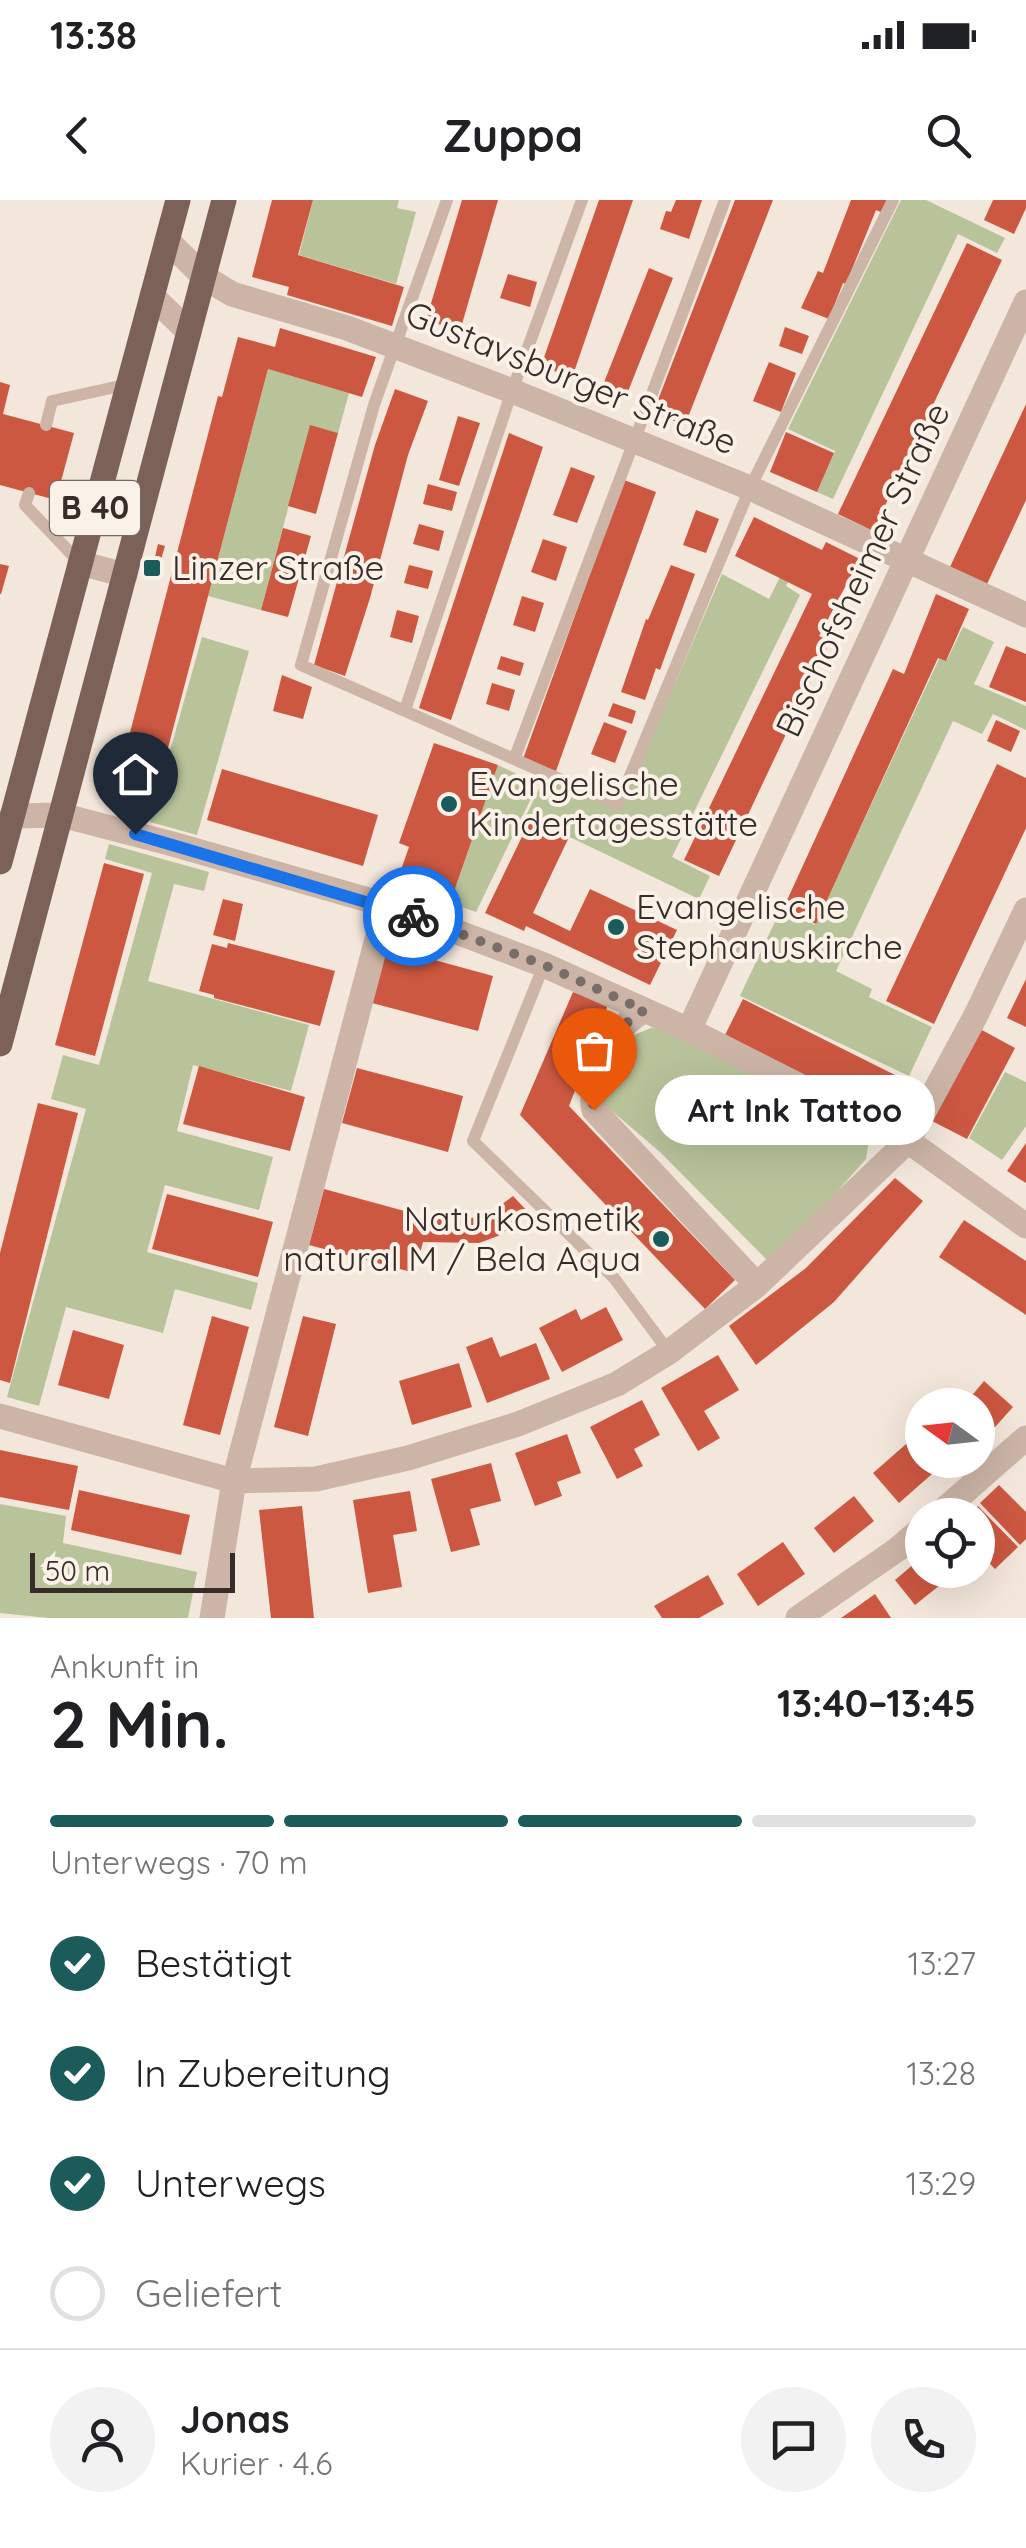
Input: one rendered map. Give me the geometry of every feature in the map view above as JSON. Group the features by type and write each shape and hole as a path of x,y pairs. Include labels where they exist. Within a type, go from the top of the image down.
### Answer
{"main road":[{"name":"B 40","path":"0,862 178,200"},
{"name":"B 40","path":"0,1044 224,200"}],"street":[{"name":"Gustavsburger Straße","path":"167,240 204,277 232,294 398,346 636,441 750,488 1026,615"},
{"path":"152,296 190,332"},
{"name":"Bischofsheimer Straße","path":"689,1030 1026,302"},
{"path":"80,562 125,575"},
{"path":"12,816 61,815 386,905 544,965 689,1030 908,1141 1026,1226"},
{"path":"212,1618 234,1481 386,905"},
{"path":"0,1416 234,1481 316,1479 408,1458 518,1424 600,1390 669,1352 757,1285 908,1141 976,1016 1026,910"},
{"path":"644,1010 624,1026 606,1060 594,1087 594,1110 757,1285"},
{"path":"957,1498 1026,1438"},
{"path":"798,1618 905,1543"}],"lane":[{"path":"447,200 374,405 301,665 618,805 750,488 893,200"},
{"path":"404,710 512,391 582,200"},
{"path":"514,758 725,200"},
{"path":"46,425 52,401 128,384"},
{"path":"29,493 26,505 80,562"},
{"path":"544,965 473,1141 614,1278 669,1352"}],"green space":[{"path":"313,200 399,200 397,208 416,212 396,284 299,255"},
{"path":"901,200 926,200 1005,238 997,253 958,234 833,499 817,492 835,451 788,429"},
{"path":"268,369 349,393 338,433 310,426 261,610 208,596"},
{"path":"796,545 805,549 786,586 800,595 672,857 710,876 699,899 526,816 546,774 621,809 722,574 769,599"},
{"path":"963,627 994,642 974,684 1026,706 1026,730 993,714 982,734 953,721 836,971 872,989 869,997 932,1027 909,1076 740,996 781,909 815,925 940,657 947,660"},
{"path":"202,637 249,651 197,835 150,822"},
{"path":"498,765 538,784 476,912 450,903"},
{"path":"109,844 209,872 204,891 174,884 148,981 309,1025 291,1091 193,1065 177,1131 273,1157 259,1210 165,1185 147,1252 258,1283 251,1310 175,1289 163,1333 66,1307 39,1406 7,1397 86,1109 51,1099 63,1055 99,1065 152,873 105,859"},
{"path":"651,1028 662,1029 871,1128 866,1159 772,1265 660,1152 599,1100 631,1036"},
{"path":"1005,1072 1026,1082 1026,1126 1002,1160 969,1138"},
{"path":"0,1504 66,1516 63,1543 197,1572 188,1618 49,1618 0,1613"}],"building":[{"path":"272,200 313,200 298,255 404,287 392,326 287,295 289,287 252,277"},
{"path":"462,200 498,200 460,331 426,320"},
{"path":"599,200 633,200 572,378 541,366"},
{"path":"676,200 702,200 689,239 660,229 666,211 671,212"},
{"path":"735,200 773,200 685,425 653,413"},
{"path":"851,200 891,200 885,214 876,210 829,319 801,308 818,271 823,273"},
{"path":"993,200 1026,200 1014,234 984,220"},
{"path":"967,243 1002,260 873,531 838,514"},
{"path":"649,268 673,278 627,394 603,385"},
{"path":"508,274 537,282 530,307 500,298"},
{"path":"785,327 809,336 802,354 779,346"},
{"path":"280,328 376,357 362,397 268,369 154,801 115,790 218,396 222,397 238,337 275,347"},
{"path":"769,362 796,373 781,412 753,401"},
{"path":"0,382 10,385 3,414 74,433 56,500 0,485"},
{"path":"395,389 428,401 408,455 345,676 314,665 375,445"},
{"path":"1026,404 1026,500 987,584 950,567"},
{"path":"458,416 480,423 459,486 439,480"},
{"path":"310,425 338,433 316,514 288,506"},
{"path":"786,432 834,453 817,492 770,472"},
{"path":"509,433 543,447 451,720 419,708"},
{"path":"571,467 595,476 577,523 553,515"},
{"path":"624,480 656,492 556,771 523,759"},
{"path":"428,484 457,492 452,511 423,504"},
{"path":"696,510 719,519 706,553 683,545"},
{"path":"754,517 822,550 826,542 860,559 819,636 830,641 719,876 684,860 812,594 735,556"},
{"path":"419,524 444,531 439,551 413,544"},
{"path":"283,528 311,536 288,617 261,610"},
{"path":"543,539 567,547 556,581 531,572"},
{"path":"158,544 165,546 160,563 154,561"},
{"path":"0,564 9,566 1,594 0,594"},
{"path":"409,565 433,571 428,589 404,583"},
{"path":"671,565 695,574 645,700 621,692 646,619"},
{"path":"936,594 969,609 946,661 938,658 816,924 783,909 893,669 904,674"},
{"path":"522,596 544,603 535,632 513,625"},
{"path":"397,610 419,616 412,643 390,637"},
{"path":"1006,646 1026,654 1026,702 989,687"},
{"path":"501,656 524,663 520,676 497,669"},
{"path":"282,675 312,687 303,719 273,711"},
{"path":"492,683 515,690 509,711 486,704"},
{"path":"613,703 636,711 632,724 608,716"},
{"path":"996,720 1020,731 1011,752 987,741"},
{"path":"604,722 627,731 615,763 591,754"},
{"name":"Evangelische Kindertagesstätte","path":"434,743 498,765 450,903 396,884 409,847 399,843"},
{"path":"997,764 1026,778 1026,828 934,1024 886,1001"},
{"path":"222,769 378,815 363,866 207,820"},
{"path":"531,818 569,837 533,913 570,931 590,889 677,930 650,985 526,926 524,931 485,913"},
{"path":"104,863 144,874 95,1056 55,1045"},
{"path":"223,899 243,904 235,941 213,935"},
{"path":"228,943 335,971 320,1026 199,991 212,944 227,948"},
{"path":"387,947 493,976 478,1031 372,1003"},
{"path":"1026,979 1026,1027 1007,1018"},
{"path":"573,992 608,1005 569,1106 735,1280 705,1309 520,1115"},
{"path":"743,999 895,1075 877,1111 725,1035"},
{"path":"980,1029 1015,1048 967,1139 932,1121"},
{"path":"199,1066 305,1097 290,1151 183,1124"},
{"path":"357,1068 463,1096 448,1152 342,1123"},
{"path":"38,1103 78,1113 10,1383 0,1380 0,1253"},
{"path":"1026,1143 1026,1183 1007,1171"},
{"path":"895,1178 923,1201 834,1302 756,1365 729,1326 806,1268"},
{"path":"324,1189 430,1218 486,1216 513,1196 530,1214 498,1236 479,1243 423,1242 415,1273 309,1245"},
{"path":"167,1194 273,1222 258,1277 152,1249"},
{"path":"964,1220 1026,1261 1026,1315 939,1257"},
{"path":"606,1307 623,1340 562,1372 539,1328 576,1309 581,1320"},
{"path":"212,1316 249,1327 220,1435 183,1425"},
{"path":"303,1316 336,1324 308,1436 274,1427"},
{"path":"73,1330 124,1345 109,1399 58,1385"},
{"path":"492,1337 500,1357 536,1343 550,1379 487,1403 466,1347"},
{"path":"718,1355 739,1390 704,1411 720,1438 698,1451 661,1388"},
{"path":"459,1363 472,1407 412,1425 399,1381"},
{"path":"995,1391 1013,1407 995,1427"},
{"path":"642,1400 660,1435 634,1449 643,1466 617,1479 590,1427"},
{"path":"567,1434 581,1473 557,1482 562,1496 535,1506 515,1453"},
{"path":"905,1445 905,1478 927,1478 899,1503 873,1473"},
{"path":"0,1450 78,1466 69,1510 0,1497"},
{"path":"491,1463 501,1501 470,1509 480,1545 451,1552 431,1479"},
{"path":"999,1485 1026,1512 1026,1539 1020,1545 995,1519 995,1498 985,1498"},
{"path":"79,1490 190,1515 181,1555 71,1530"},
{"path":"410,1491 417,1531 393,1535 402,1587 368,1593 353,1500"},
{"path":"854,1496 874,1521 834,1553 814,1528"},
{"path":"302,1506 314,1618 271,1618 259,1510"},
{"path":"995,1523 1018,1547 995,1569"},
{"path":"783,1542 805,1574 758,1606 737,1574"},
{"path":"905,1571 905,1588 936,1588 915,1605 895,1580"},
{"path":"708,1575 724,1604 699,1618 662,1618 654,1606"},
{"path":"875,1594 891,1618 841,1618 854,1609"}],"way so far":[{"path":"413,916 544,965 644,1010 624,1026 606,1060 594,1087 594,1110"}],"place":[{"name":"Linzer Straße","path":"152,568"},
{"name":"Evangelische Kindertagesstätte","path":"449,804"},
{"name":"Evangelische Stephanuskirche","path":"616,927"},
{"name":"Art Ink Tattoo","path":"594,1110"},
{"name":"Naturkosmetik natural M / Bela Aqua","path":"661,1239"}],"route":[{"path":"135,834 413,916"}]}
